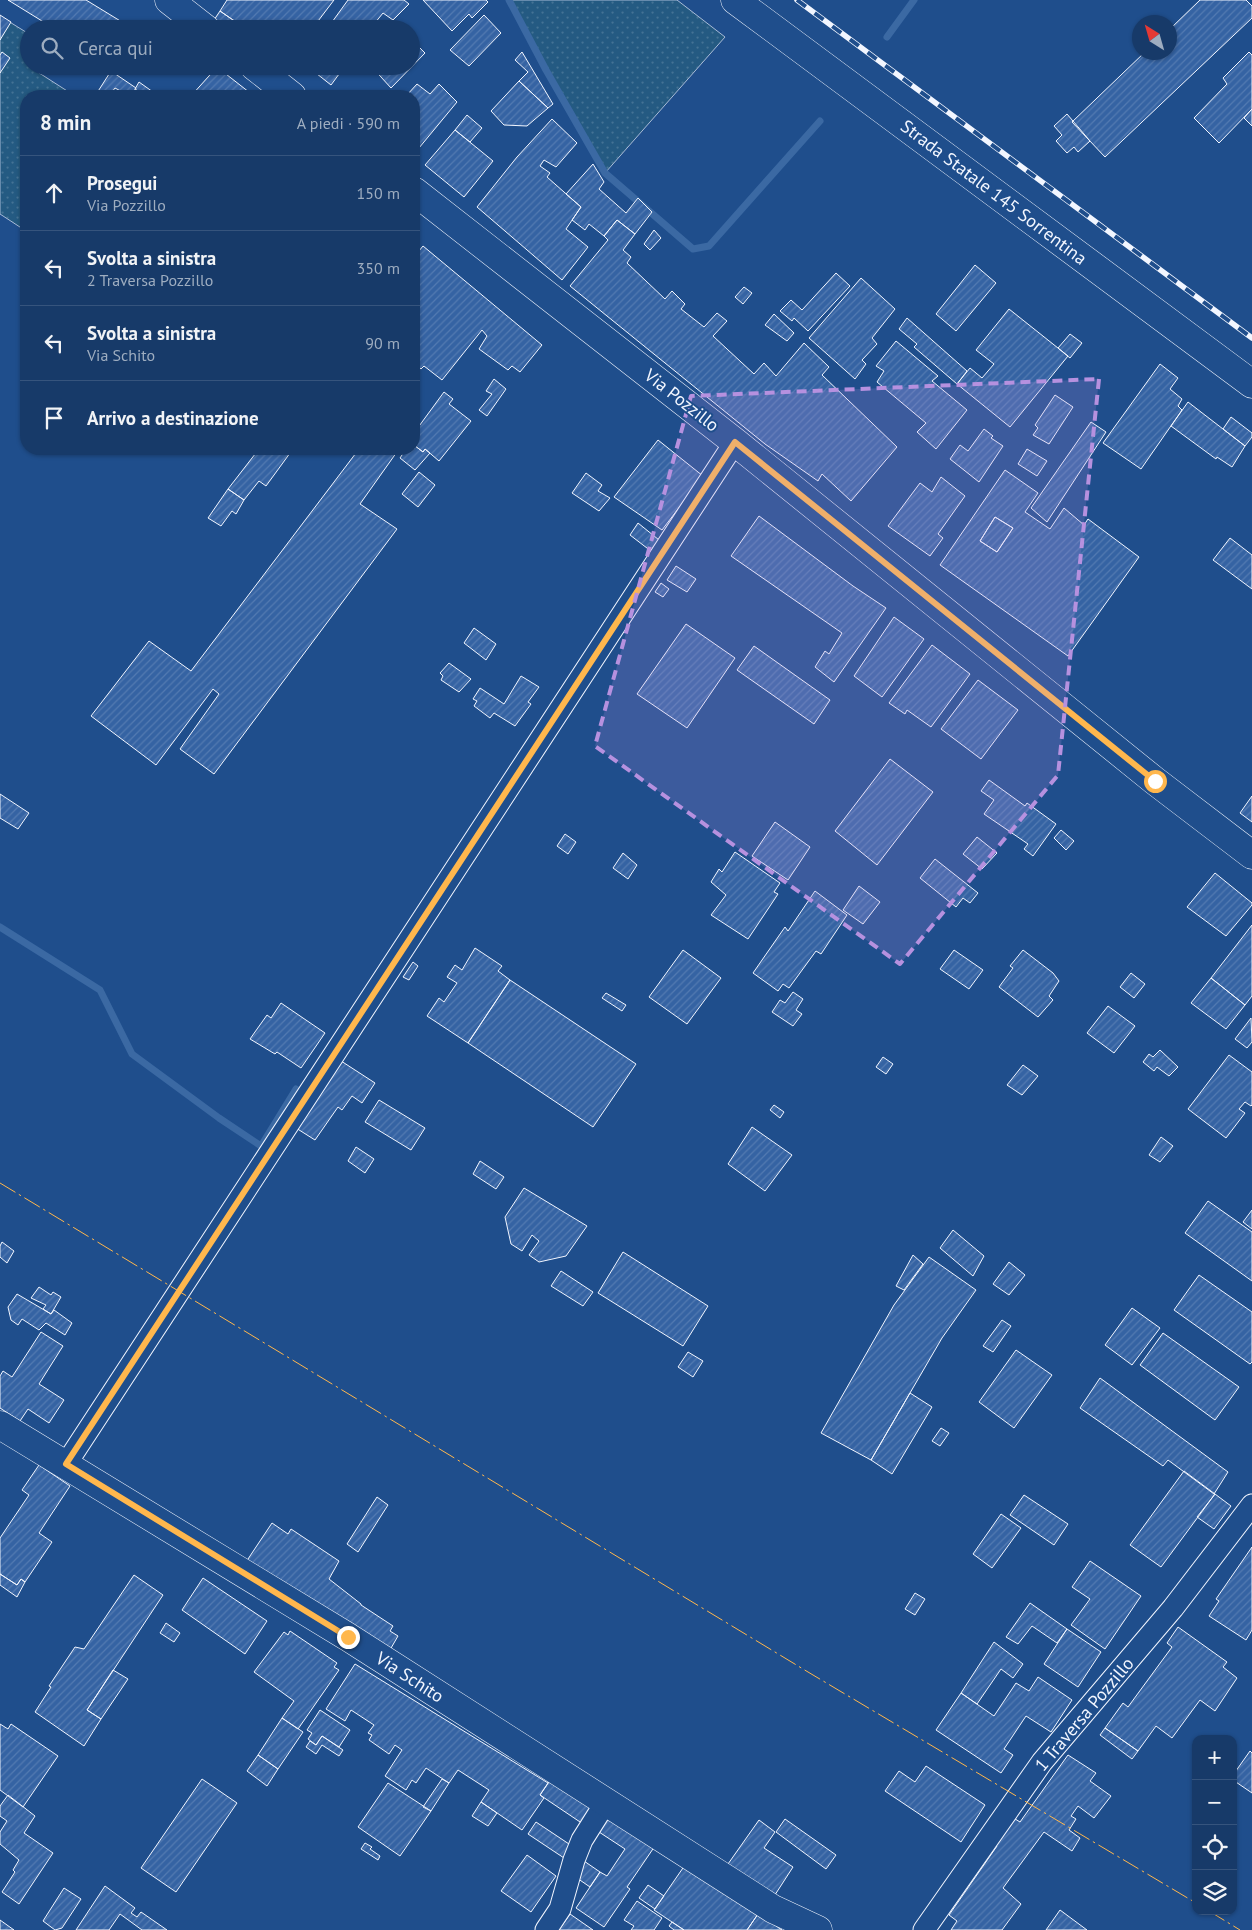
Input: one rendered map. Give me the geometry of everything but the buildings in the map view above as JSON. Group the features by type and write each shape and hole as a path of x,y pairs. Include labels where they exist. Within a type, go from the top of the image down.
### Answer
{"main road":[{"path":"169,0 195,20"},
{"name":"Strada Statale 145 Sorrentina","path":"735,0 1252,384"},
{"path":"265,75 284,90"},
{"name":"Via Pozzillo","path":"420,196 735,442 1155,781 1252,855"},
{"name":"Via Schito","path":"0,1425 348,1637 774,1909 818,1930"}],"street":[{"path":"66,1464 735,442"},
{"name":"1 Traversa Pozzillo","path":"924,1930 1042,1762 1173,1608 1252,1505"},
{"path":"546,1930 560,1909 574,1860 582,1840 606,1802"}],"highlighted area":[{"path":"1099,379 1058,775 900,964 595,746 691,396"}],"shaded area":[{"path":"509,0 677,0 725,37 605,173 546,70"},
{"path":"0,16 20,28 20,75 42,75 66,90 20,90 20,227 0,214"}],"waterway":[{"path":"509,0 546,70 605,173 693,249 709,246 820,121"},
{"path":"887,37 914,0"},
{"path":"0,927 100,990 132,1054 219,1118 261,1146 296,1089"}],"railway":[{"path":"797,0 1252,338"}],"power":[{"path":"0,1183 808,1672 1192,1901"},
{"path":"1216,1915 1240,1930"}],"route":[{"path":"348,1637 66,1464 400,951 735,442 1155,781"}]}
